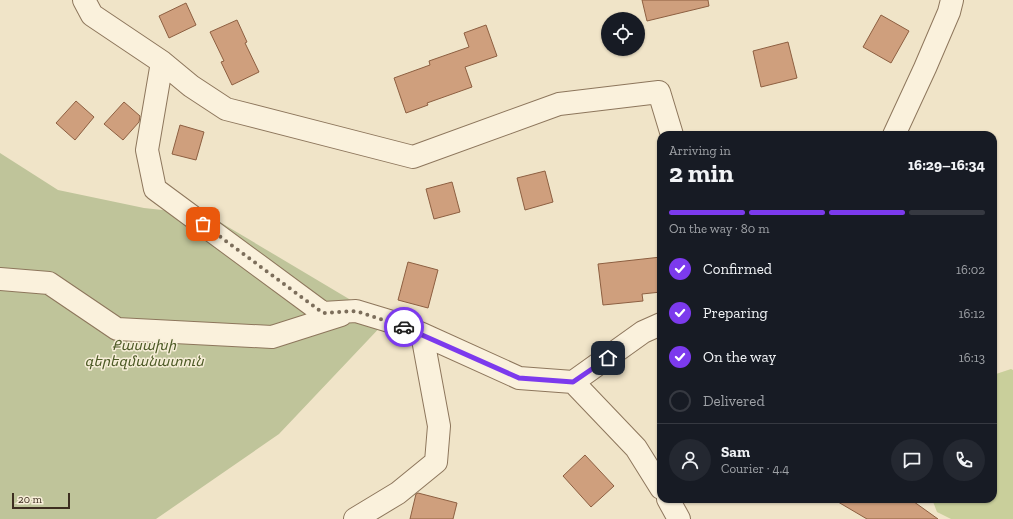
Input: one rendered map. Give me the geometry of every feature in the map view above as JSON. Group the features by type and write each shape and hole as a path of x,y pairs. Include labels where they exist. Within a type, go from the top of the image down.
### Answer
{"street":[{"path":"84,0 92,15 162,62 191,86 226,109 413,157 559,104 659,92 671,131"},
{"path":"896,131 925,68 949,12 952,0"},
{"path":"162,62 147,150 155,189 323,313 356,311 389,321 422,334 519,378 573,382 643,332 657,326"},
{"path":"0,279 50,283 117,329 272,338 356,311"},
{"path":"355,519 398,493 436,462 439,426 422,334"},
{"path":"573,382 636,448 657,482"},
{"path":"671,503 682,518"}],"green space":[{"name":"Քասախի գերեզմանատուն","path":"0,153 58,190 144,208 208,215 386,321 279,434 156,519 0,519"},
{"path":"1011,369 1013,370 1013,519 951,519 937,512 934,503 997,503 997,374"}],"building":[{"path":"642,0 708,0 709,6 647,21"},
{"path":"186,3 196,25 169,38 159,16"},
{"path":"881,15 909,31 891,63 863,47"},
{"path":"237,20 247,42 245,43 259,72 232,85 221,62 224,61 210,32"},
{"path":"486,25 497,56 465,67 472,87 427,103 428,105 406,113 394,78 430,65 429,61 469,47 464,33"},
{"path":"788,42 797,78 761,87 753,51"},
{"path":"76,101 94,117 75,140 56,123"},
{"path":"124,102 140,116 139,122 123,140 104,124"},
{"path":"180,125 204,132 196,160 172,154"},
{"path":"545,171 553,202 525,210 517,178"},
{"path":"452,182 460,212 434,219 426,189"},
{"path":"657,257 657,292 642,294 643,301 603,305 598,264"},
{"path":"408,262 438,270 428,308 398,300"},
{"path":"585,455 614,486 591,507 563,476"},
{"path":"418,493 457,503 453,519 410,519 416,494"},
{"path":"840,503 916,503 938,519 867,519"}],"way so far":[{"path":"203,224 323,313 356,311 404,327"}],"route":[{"path":"404,327 519,378 573,382 608,358"}]}
